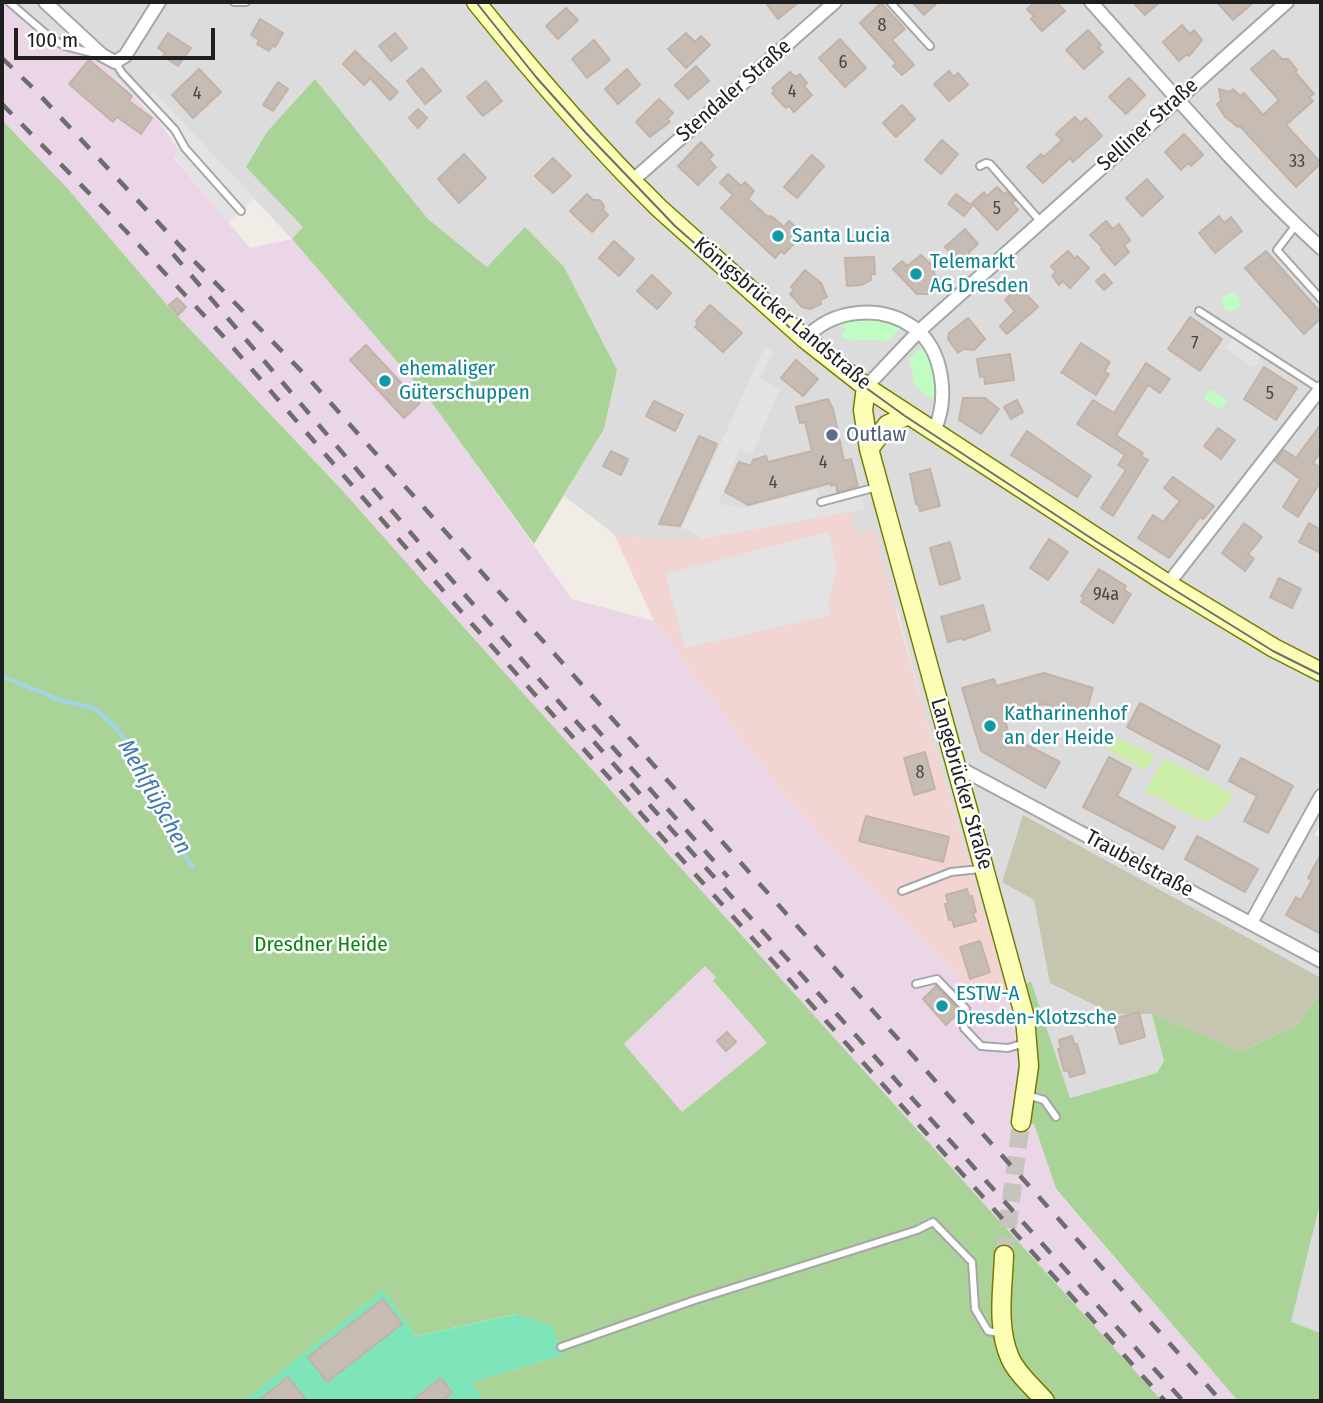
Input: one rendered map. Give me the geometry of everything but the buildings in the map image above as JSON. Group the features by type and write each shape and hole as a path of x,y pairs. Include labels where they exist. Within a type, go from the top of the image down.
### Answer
{"main road":[{"name":"Königsbrücker Landstraße","path":"476,2 536,77 632,181 805,339 866,387 1168,584 1274,648 1321,672"},
{"name":"Langebrücker Straße","path":"866,387 863,410 869,449 1025,1018 1029,1066 1021,1122"},
{"path":"869,449 887,425 908,415"},
{"path":"1004,1255 1000,1295 1010,1359 1045,1401"}],"street":[{"path":"44,2 102,55 115,62 125,56 159,2"},
{"name":"Stendaler Straße","path":"632,181 835,2"},
{"path":"1091,2 1178,99 1296,225 1321,248"},
{"name":"Selliner Straße","path":"915,335 1287,2"},
{"path":"805,339 828,320 853,313 893,318 932,350 941,377 941,401 934,431"},
{"path":"866,387 915,335"},
{"path":"1168,584 1321,388"},
{"name":"Traubelstraße","path":"956,766 1321,961"},
{"path":"1251,923 1321,796"}],"lane":[{"path":"9,2 52,39 65,46 102,55"},
{"path":"234,2 246,2"},
{"path":"890,2 930,46"},
{"path":"115,62 241,211"},
{"path":"980,166 990,164 1041,222"},
{"path":"1296,225 1277,250 1321,299"},
{"path":"1199,311 1321,388"},
{"path":"821,502 879,487"},
{"path":"902,891 951,872 985,869"},
{"path":"916,984 937,979 966,1009 964,1028 981,1046 1028,1046"},
{"path":"1026,1094 1044,1100 1056,1117"},
{"path":"561,1347 695,1300 917,1230 933,1222 972,1262 975,1309 981,1322 988,1331 1004,1334"}],"shaded area":[{"path":"2,2 1321,2 1321,823 1315,835 1321,838 1321,991 1241,1051 1153,1015 1164,1061 1157,1073 1070,1098 1031,981 1008,993 927,722 898,612 857,534 852,512 700,539 653,539 614,534 564,496 604,429 525,228 488,268 428,219 315,79 304,228 292,239 155,93 143,104 95,57 50,44"},
{"path":"2,2 50,44 95,57 161,124 180,152 174,158 250,248 292,239 429,399 572,599 654,621 787,799 988,1008 1008,993 1021,1069 1014,1121 1034,1124 1056,1190 1238,1401 1162,1401 341,489 168,306 68,189 2,120"},
{"path":"154,92 255,199 228,222 174,157 184,148 175,130 147,101"},
{"path":"1234,334 1263,354 1254,368 1225,348"},
{"path":"765,346 773,352 760,378 780,389 752,454 739,450 719,504 745,508 817,489 822,504 863,497 865,509 700,539 693,532 682,528"},
{"path":"852,511 857,534 874,530 927,722 1008,993 988,1009 787,799 654,621 614,534 653,539 700,539"},
{"path":"829,532 837,569 828,602 831,615 685,648 665,574"},
{"path":"1023,815 1321,978 1321,991 1296,1026 1241,1051 1152,1014 1113,1014 1050,983 1034,900 1002,882"},
{"path":"706,965 717,977 713,982 767,1043 682,1112 624,1044"},
{"path":"1321,1199 1321,1333 1290,1322"}],"green space":[{"path":"315,79 428,219 487,267 525,227 564,267 617,370 604,429 534,544 429,399 292,239 303,227 246,167 267,132"},
{"name":"Dresdner Heide","path":"2,120 68,189 168,306 341,489 1162,1401 484,1401 471,1382 564,1355 516,1314 416,1336 383,1291 244,1401 2,1401","holes":["705,966 716,977 713,981 767,1043 682,1112 624,1044"]},
{"path":"1231,293 1237,296 1240,302 1237,308 1231,311 1225,308 1222,302 1225,296"},
{"path":"869,316 903,326 888,341 841,337 846,330 836,323"},
{"path":"924,346 938,378 937,402 915,387 909,359"},
{"path":"1210,389 1227,400 1222,409 1204,399"},
{"path":"1112,735 1153,755 1153,760 1145,769 1141,768 1104,747"},
{"path":"1164,758 1233,794 1223,811 1208,821 1196,818 1145,791"},
{"path":"1031,981 1070,1098 1157,1073 1164,1061 1152,1014 1241,1051 1296,1026 1321,991 1321,1199 1291,1322 1321,1333 1321,1401 1238,1401 1056,1189 1034,1124 1024,1122 1020,988"},
{"path":"383,1290 416,1336 517,1314 552,1326 564,1355 472,1382 484,1401 244,1401"}],"waterway":[{"name":"Mehlflüßchen","path":"2,676 57,699 96,709 116,728 132,749 162,802 176,844 193,867"}],"tunnel":[{"path":"1004,1255 1021,1122"}],"tram line":[{"path":"476,2 536,77 675,226 822,356 905,416 1097,542 1273,651 1321,675"}],"railway":[{"path":"2,58 311,381 1221,1401"},
{"path":"2,104 125,230 223,336 472,624 1165,1401"},
{"path":"173,254 422,546 655,811 1183,1401"},
{"path":"593,725 728,877"}],"place":[{"name":"Santa Lucia","path":"778,236"},
{"name":"Telemarkt AG Dresden","path":"916,274"},
{"name":"ehemaliger Güterschuppen","path":"385,381"},
{"name":"Outlaw","path":"832,435"},
{"name":"Katharinenhof an der Heide","path":"990,726"},
{"name":"ESTW-A Dresden-Klotzsche","path":"942,1006"}]}
